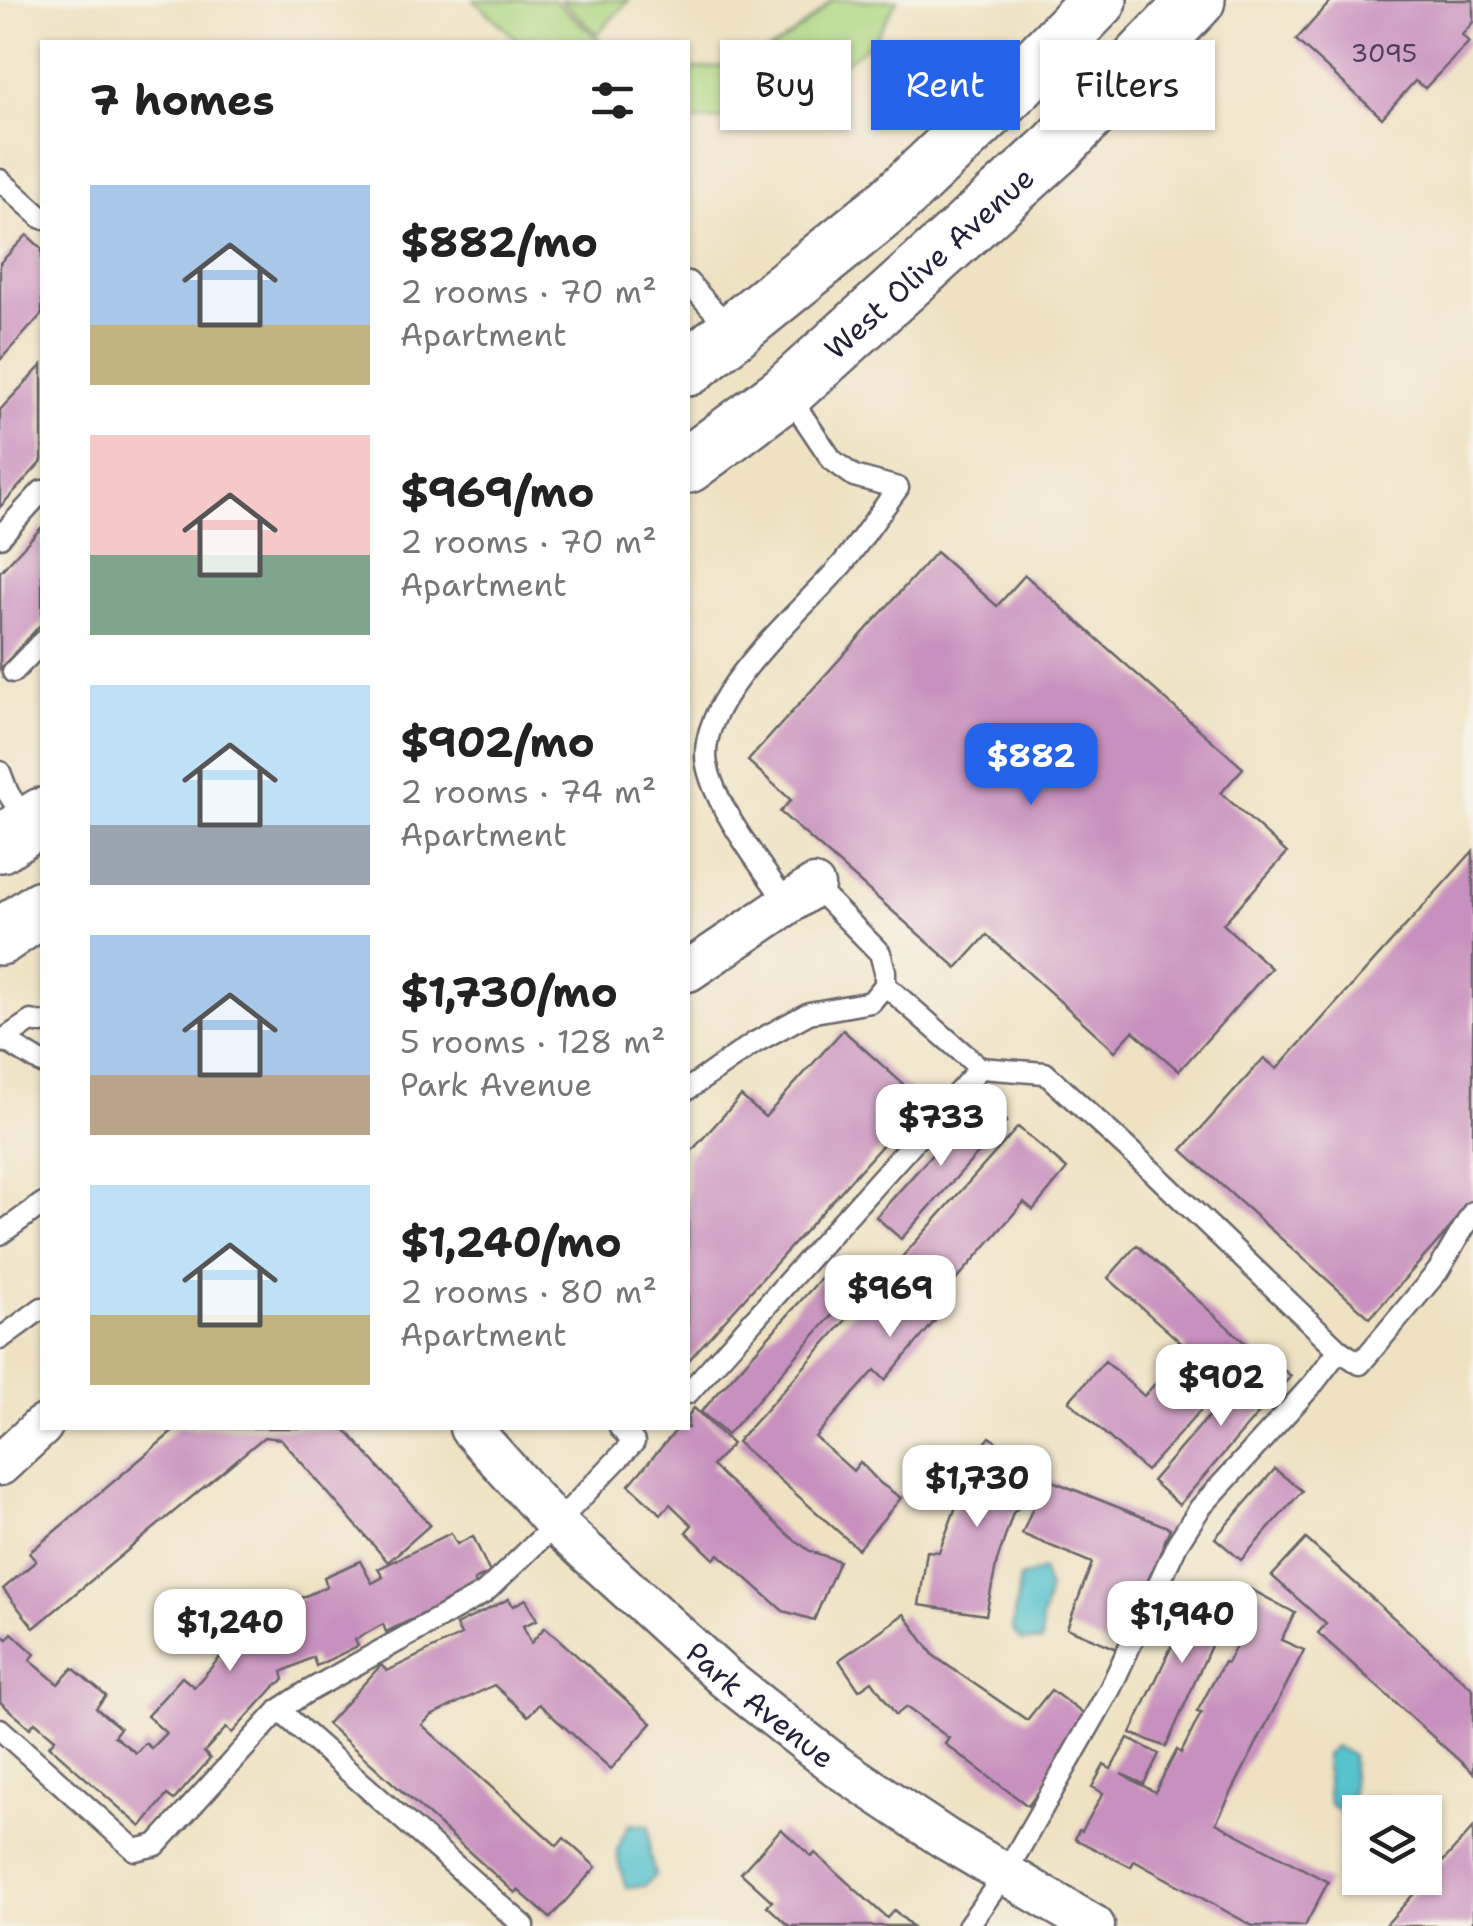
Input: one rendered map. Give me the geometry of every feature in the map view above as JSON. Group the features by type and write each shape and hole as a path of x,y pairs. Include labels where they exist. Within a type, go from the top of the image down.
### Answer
{"main road":[{"path":"690,366 893,202 1014,87 1098,0"},
{"name":"West Olive Avenue","path":"690,463 786,392 1056,147 1197,0"},
{"path":"786,392 776,361 783,339 880,248 893,202"},
{"path":"0,937 40,909"}],"street":[{"path":"690,971 800,894"},
{"path":"3,1456 40,1428"},
{"name":"Park Avenue","path":"472,1430 556,1524 726,1678 838,1767 946,1840 1094,1926"}],"lane":[{"path":"0,180 40,216"},
{"path":"690,284 733,332"},
{"path":"690,1088 754,1043 810,1013 870,1002 885,986 886,971 880,952 800,894 720,798 707,767 709,732 721,703 749,665 844,561 898,488 854,476 832,460 786,392"},
{"path":"0,537 40,493"},
{"path":"13,672 40,644"},
{"path":"0,772 20,819"},
{"path":"885,986 980,1068 1045,1073 1340,1350 1360,1364 1438,1271 1473,1212"},
{"path":"40,1023 30,1022 2,1041 40,1062"},
{"path":"690,1391 980,1068"},
{"path":"0,1234 40,1205"},
{"path":"0,1339 40,1309"},
{"path":"968,1926 1005,1874 1110,1689 1192,1520 1340,1350"},
{"path":"0,1729 135,1850 156,1845 280,1710 484,1593 556,1524 635,1432"},
{"path":"280,1710 524,1926"}],"green space":[{"path":"474,0 554,0 600,40 518,40"},
{"path":"561,0 629,0 597,34"},
{"path":"832,0 897,0 874,40 851,58 851,40 785,40"},
{"path":"720,66 720,119 690,121 690,69"}],"water":[{"path":"1042,1570 1049,1589 1041,1642 1021,1641 1012,1629 1020,1578"},
{"path":"1334,1746 1352,1755 1352,1795 1342,1795 1342,1812 1329,1804 1325,1755"},
{"path":"629,1824 649,1826 655,1875 645,1886 626,1887 620,1868 618,1849"}],"building":[{"path":"1332,0 1473,0 1473,22 1462,35 1469,42 1425,88 1415,81 1382,118 1296,40"},
{"path":"27,235 40,247 40,316 0,360 0,263"},
{"path":"40,367 40,463 0,507 0,410"},
{"path":"40,529 40,625 0,669 0,572"},
{"path":"936,552 997,606 1025,575 1243,768 1221,793 1287,853 1223,924 1271,968 1179,1071 1133,1031 1115,1051 987,935 957,968 780,812 791,800 748,761"},
{"path":"1473,851 1473,1202 1370,1318 1182,1150 1264,1058 1277,1069"},
{"path":"843,1030 922,1101 690,1359 690,1153 741,1096 765,1117"},
{"path":"982,1099 1007,1121 901,1239 876,1217"},
{"path":"1018,1127 1067,1169 1033,1210 1024,1202 944,1294 952,1301 885,1380 875,1370 815,1437 853,1471 860,1462 901,1498 858,1549 737,1442"},
{"path":"1137,1245 1254,1351 1146,1471 1069,1401 1105,1361 1144,1396 1187,1348 1108,1278"},
{"path":"831,1267 856,1288 727,1435 701,1412"},
{"path":"1263,1354 1291,1376 1179,1505 1152,1481"},
{"path":"694,1408 732,1444 712,1466 792,1538 810,1551 839,1561 814,1620 783,1611 719,1554 714,1559 686,1532 692,1525 670,1504 661,1514 629,1485 676,1430 690,1430"},
{"path":"175,1430 346,1430 430,1525 388,1562 281,1439 264,1437 34,1628 3,1589 36,1561 29,1553"},
{"path":"990,1437 1042,1476 1029,1498 1013,1513 997,1561 986,1615 919,1605 927,1551 939,1552 957,1504 946,1494"},
{"path":"1275,1469 1302,1491 1241,1560 1215,1538"},
{"path":"1045,1478 1170,1528 1122,1651 1067,1628 1092,1563 1022,1534"},
{"path":"451,1533 457,1544 473,1536 490,1573 474,1580 478,1588 386,1632 383,1624 355,1640 358,1646 316,1666 313,1657 282,1672 284,1680 232,1733 226,1728 204,1752 210,1759 174,1800 167,1795 141,1827 49,1746 55,1739 35,1722 30,1728 0,1702 0,1634 7,1639 12,1633 35,1654 30,1660 58,1684 73,1668 106,1696 96,1708 120,1728 114,1736 136,1753 145,1743 151,1748 166,1733 147,1716 182,1677 194,1687 230,1646 238,1652 254,1636 244,1616 290,1591 295,1601 327,1586 324,1577 360,1561 372,1583 383,1577 378,1569"},
{"path":"1306,1539 1473,1689 1473,1773 1318,1633 1326,1624 1272,1576"},
{"path":"1201,1583 1232,1598 1166,1747 1131,1733"},
{"path":"1243,1585 1295,1613 1281,1640 1304,1650 1216,1823 1328,1882 1305,1926 1253,1926 1134,1861 1131,1867 1075,1839 1103,1793 1092,1787 1104,1765 1111,1769 1128,1738 1159,1754 1144,1784 1121,1774 1155,1792 1177,1750 1181,1753 1201,1713 1197,1712 1244,1631 1226,1621"},
{"path":"509,1599 513,1606 526,1599 537,1620 523,1626 531,1643 545,1627 652,1723 611,1769 539,1704 528,1716 494,1685 431,1716 422,1725 557,1846 564,1838 596,1867 550,1918 518,1890 515,1893 327,1724 381,1665 387,1671 461,1635 456,1625"},
{"path":"904,1614 934,1656 1027,1720 1051,1690 1089,1718 1028,1806 945,1744 949,1738 906,1707 896,1715 872,1681 859,1690 839,1660"},
{"path":"1473,1828 1473,1921 1469,1926 1385,1926 1413,1895 1442,1895 1442,1863"},
{"path":"781,1829 812,1857 815,1853 887,1918 894,1910 912,1926 789,1926 767,1906 772,1901 741,1873"}]}
